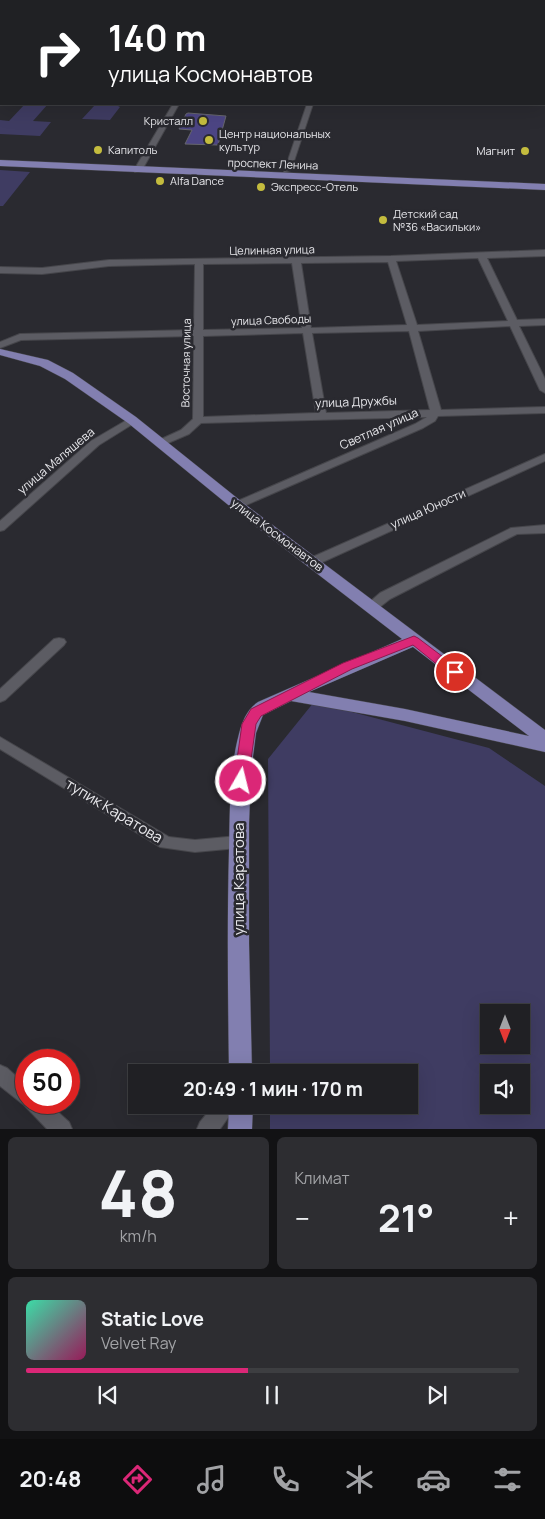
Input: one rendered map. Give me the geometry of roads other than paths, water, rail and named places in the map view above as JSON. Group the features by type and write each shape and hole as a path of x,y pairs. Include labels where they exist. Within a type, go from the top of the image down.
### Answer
{"main road":[{"name":"проспект Ленина","path":"0,157 140,167 455,180 545,181"},
{"name":"проспект Ленина","path":"0,163 287,170 545,187"},
{"name":"улица Космонавтов","path":"0,352 44,363 69,376 132,420 237,505 545,739"},
{"name":"улица Каратова","path":"241,1064 239,800 249,724 256,713 291,694 348,666 414,640"},
{"path":"291,694 405,715 545,746"},
{"path":"240,1114 240,1129"}],"street":[{"path":"140,167 175,105"},
{"path":"287,170 310,105"},
{"name":"Целинная улица","path":"0,270 42,271 109,263 391,259 545,252"},
{"path":"481,255 545,390"},
{"name":"Светлая улица","path":"237,505 419,426 431,419 436,412 413,328 391,259"},
{"path":"296,260 321,415"},
{"name":"Восточная улица","path":"161,443 186,432 198,420 199,262"},
{"name":"улица Свободы","path":"0,345 20,337 413,328 545,322"},
{"name":"улица Дружбы","path":"198,420 545,410"},
{"name":"улица Маляшева","path":"0,526 95,444 132,420"},
{"name":"улица Юности","path":"312,562 545,457"},
{"path":"371,607 385,596 515,531 545,529"},
{"path":"0,697 59,642"},
{"name":"тупик Каратова","path":"0,742 166,844 195,846 238,842"},
{"path":"0,1074 15,1087"},
{"path":"45,1114 62,1129"},
{"path":"207,1129 220,1114"}],"place":[{"name":"Кристалл","path":"203,121"},
{"name":"Центр национальных культур","path":"209,140"},
{"name":"Капитоль","path":"98,150"},
{"name":"Магнит","path":"525,151"},
{"name":"Alfa Dance","path":"160,181"},
{"name":"Экспресс-Отель","path":"261,187"},
{"name":"Детский сад №36 «Васильки»","path":"383,220"}]}
